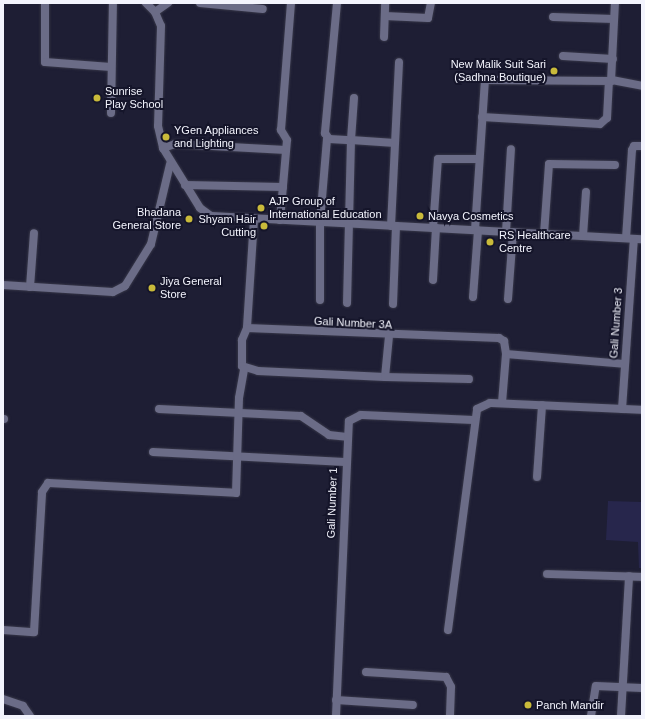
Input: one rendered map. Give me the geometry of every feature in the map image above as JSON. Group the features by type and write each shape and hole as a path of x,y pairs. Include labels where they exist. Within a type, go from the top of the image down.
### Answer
{"street":[{"path":"45,3 45,62 111,67"},
{"path":"111,113 113,3"},
{"path":"146,3 155,12 162,35 158,126 163,148 170,164 200,208 211,216 634,239"},
{"path":"155,12 168,3"},
{"path":"200,3 263,9"},
{"path":"280,220 286,150 286,139 281,130 291,3"},
{"path":"320,300 320,222 337,3"},
{"path":"384,37 385,3"},
{"path":"385,16 428,18 432,3"},
{"path":"482,117 600,124 607,118 614,59 615,3"},
{"path":"553,17 614,19"},
{"path":"563,56 614,59"},
{"path":"393,304 395,143 400,62"},
{"path":"473,297 479,159 482,117 488,78 611,81 642,86"},
{"path":"347,303 351,140 354,98"},
{"path":"326,138 395,143"},
{"path":"163,148 175,144 286,150"},
{"name":"Gali Number 3","path":"622,409 634,239 632,150 634,146 642,146"},
{"path":"508,299 511,150"},
{"path":"434,280 434,228 438,159 479,159"},
{"path":"3,285 113,292 125,286 151,244 170,164"},
{"path":"544,234 549,164 615,165"},
{"path":"185,185 283,187"},
{"path":"582,236 586,192"},
{"path":"3,630 34,632 44,485 54,482 232,495 237,491 238,414 244,368 242,340 247,328 254,219"},
{"path":"30,287 34,232"},
{"name":"Gali Number 3A","path":"247,328 389,336 499,338 504,341 506,354"},
{"path":"385,377 389,336"},
{"path":"502,403 506,354 624,364"},
{"path":"244,368 385,377 469,379"},
{"path":"448,630 476,420 481,406 502,403 642,410"},
{"path":"537,477 542,405"},
{"path":"159,409 301,416 329,435 347,437"},
{"name":"Gali Number 1","path":"336,716 345,462 349,421 356,415 476,420"},
{"path":"153,452 345,462"},
{"path":"547,574 642,577"},
{"path":"621,716 629,576"},
{"path":"366,672 446,677 451,687 450,716"},
{"path":"591,716 596,686 642,688"},
{"path":"3,699 23,706 30,716"},
{"path":"336,700 413,704"}],"shaded area":[{"path":"608,501 642,502 642,568 639,568 638,542 606,540"}],"place":[{"name":"New Malik Suit Sari (Sadhna Boutique)","path":"554,71"},
{"name":"Sunrise Play School","path":"97,98"},
{"name":"YGen Appliances and Lighting","path":"166,137"},
{"name":"AJP Group of International Education","path":"261,208"},
{"name":"Navya Cosmetics","path":"420,216"},
{"name":"Bhadana General Store","path":"189,219"},
{"name":"Shyam Hair Cutting","path":"264,226"},
{"name":"RS Healthcare Centre","path":"490,242"},
{"name":"Jiya General Store","path":"152,288"},
{"name":"Panch Mandir","path":"528,705"}]}
